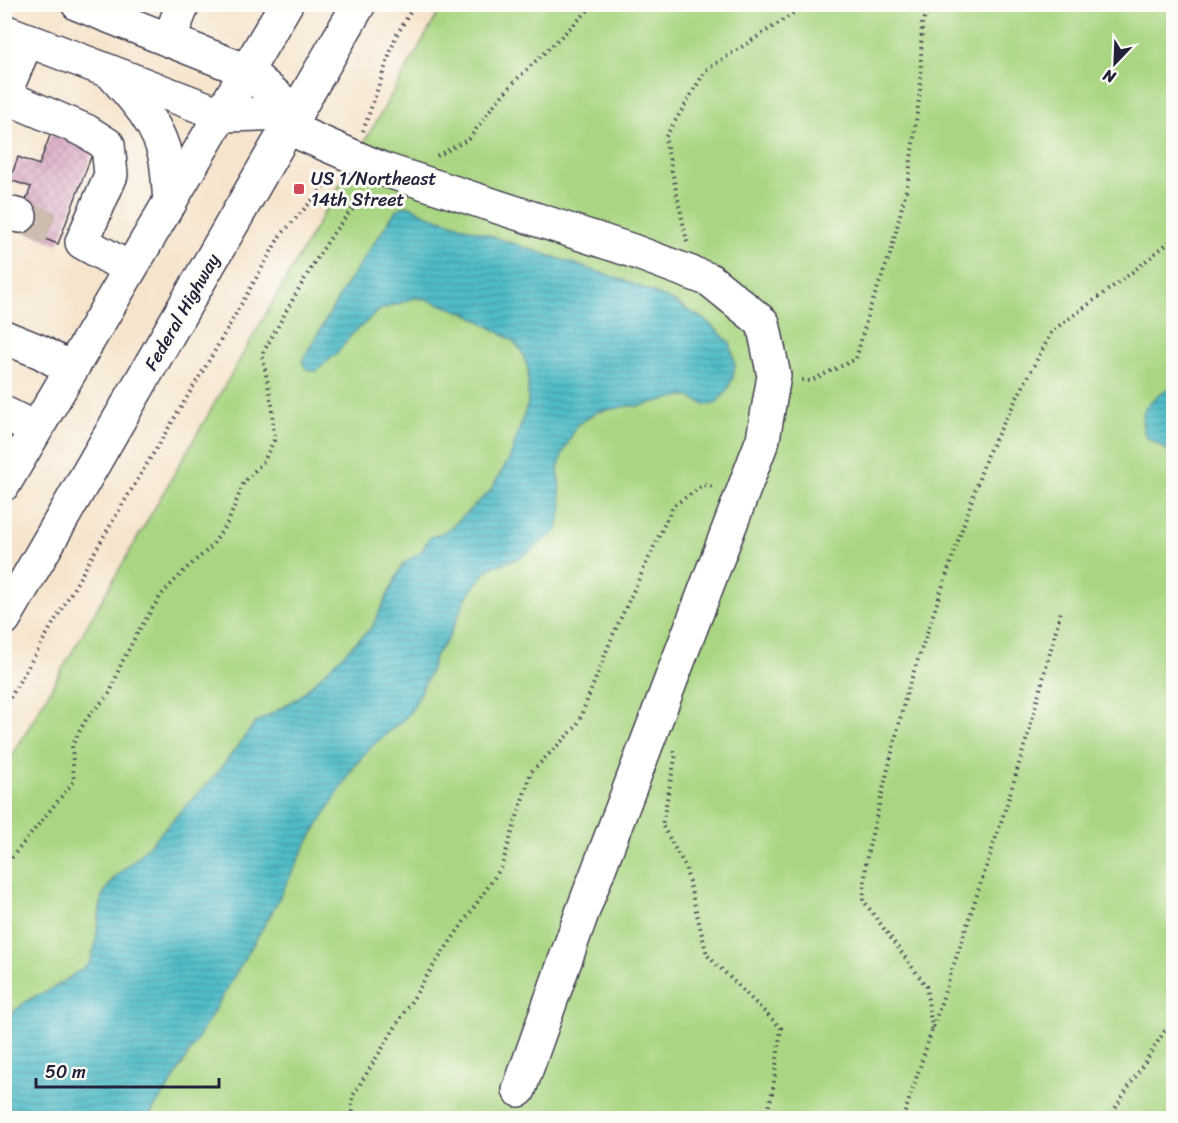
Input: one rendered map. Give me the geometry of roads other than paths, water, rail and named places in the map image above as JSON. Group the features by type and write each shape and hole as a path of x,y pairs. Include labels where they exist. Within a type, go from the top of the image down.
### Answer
{"main road":[{"path":"78,4 247,71 292,120 349,155 405,176 630,250 710,280 763,323 774,376 763,439 582,913 519,1090"},
{"path":"169,40 183,4"},
{"name":"Federal Highway","path":"4,619 359,4"},
{"path":"4,484 223,115 284,5"},
{"path":"130,269 73,238 111,175 108,145 87,131 4,95 16,36 223,115 292,120"},
{"path":"109,71 140,104 153,126 166,159 170,203"},
{"path":"4,337 41,352 71,369"},
{"path":"4,413 36,429"}],"water":[{"path":"410,206 425,214 626,281 673,301 708,322 730,343 735,365 727,391 715,404 706,405 690,397 681,396 639,406 597,412 577,425 562,455 558,470 562,510 556,531 521,557 487,571 467,596 448,639 435,656 413,708 355,765 307,843 272,912 168,1089 148,1118 46,1118 5,1108 5,1019 28,1000 55,987 89,964 95,947 102,896 114,878 140,855 217,773 255,723 298,698 372,627 403,564 421,552 429,538 448,530 490,491 510,458 528,403 528,368 521,350 512,340 468,314 426,299 414,298 380,310 352,334 338,352 315,372 306,369 302,361 346,285 395,212 402,207"},
{"path":"1173,385 1173,454 1146,437 1142,419 1152,400"}],"tunnel":[{"path":"20,216 63,233"}],"place":[{"name":"US 1/Northeast 14th Street","path":"299,189"}]}
